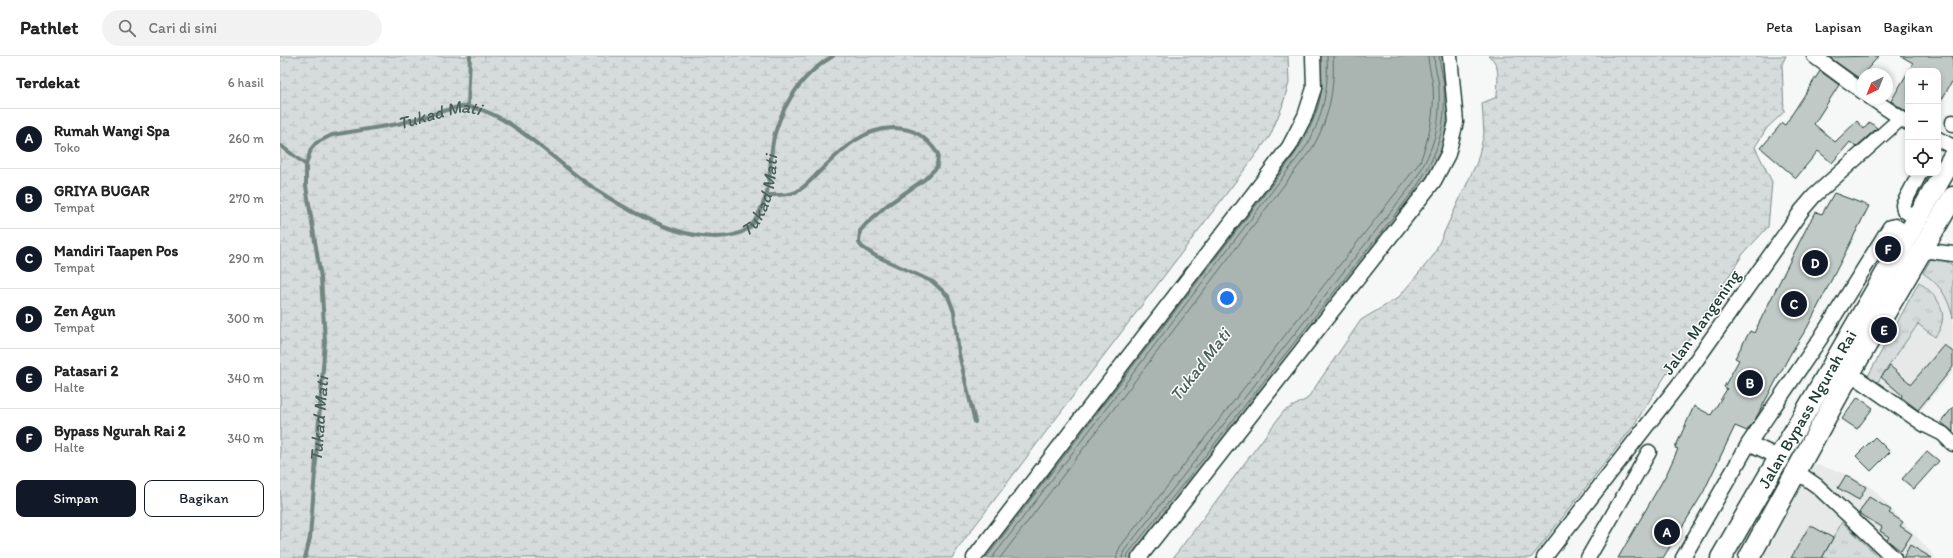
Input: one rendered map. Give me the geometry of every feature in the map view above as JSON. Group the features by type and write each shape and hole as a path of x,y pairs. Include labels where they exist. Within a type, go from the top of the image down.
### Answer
{"highway":[{"name":"Jalan Bypass Ngurah Rai","path":"1721,558 1843,350 1945,168"},
{"name":"Jalan Bypass Ngurah Rai","path":"1749,558 1850,373 1953,197"}],"street":[{"path":"974,558 1289,147 1305,116 1314,88 1313,56"},
{"path":"1139,558 1434,181 1448,154 1456,122 1450,56"},
{"path":"1814,56 1857,88"},
{"path":"1880,104 1904,121"},
{"name":"Jalan Mangening","path":"1544,558 1683,379 1802,210 1814,196 1904,121"},
{"path":"1940,140 1953,147"},
{"path":"1913,227 1903,205 1918,176"},
{"path":"1683,558 1749,443 1820,339 1890,227 1913,227"},
{"path":"1922,250 1953,254"},
{"path":"1820,339 1843,350"},
{"path":"1850,373 1925,425 1943,434 1953,444"},
{"path":"1749,443 1780,458"},
{"path":"1588,558 1649,452"},
{"path":"1797,472 1816,486 1894,558"}],"shaded area":[{"path":"1933,255 1953,265 1953,372 1918,413 1868,376"},
{"path":"1814,464 1849,475 1873,489 1936,558 1759,558"}],"green space":[{"path":"280,56 1288,56 1289,83 1282,107 1270,136 964,540 952,558 280,558"},
{"path":"1488,56 1786,56 1782,64 1784,112 1767,128 1755,147 1772,182 1768,227 1743,254 1632,428 1531,558 1173,558 1284,411 1307,399 1361,320 1398,298 1433,256 1477,162 1484,134 1482,103 1497,97 1497,69 1492,59"},
{"path":"1933,255 1953,265 1953,318 1949,304 1943,292 1935,282 1923,273"},
{"path":"1919,282 1937,299 1942,313 1940,329 1935,337 1918,324 1877,383 1868,376"},
{"path":"1842,522 1880,558 1822,558"}],"water":[{"path":"1318,56 1443,56 1447,84 1448,113 1444,141 1431,174 1130,558 981,558 1287,159"}],"building":[{"path":"1879,56 1868,68 1857,68 1857,77 1829,57"},
{"path":"1901,56 1953,56 1953,80 1941,101 1941,68 1910,68 1913,63"},
{"path":"1820,71 1839,85 1814,124 1835,142 1857,121 1864,129 1870,122 1877,128 1856,147 1850,142 1832,163 1818,151 1796,178 1761,148 1782,123 1785,125"},
{"path":"1905,77 1905,111 1893,102 1893,98"},
{"path":"1834,193 1869,206 1807,328 1791,353 1756,418 1747,431 1735,426 1703,493 1663,558 1618,558 1667,473 1678,449 1675,448 1694,406 1711,415 1727,389 1724,387 1739,360 1735,358 1750,331 1754,333 1809,223 1816,212 1822,214"},
{"path":"1944,345 1953,352 1953,367 1918,410 1901,397 1902,395 1881,377 1890,366 1911,384"},
{"path":"1858,397 1873,408 1857,429 1842,419"},
{"path":"1953,407 1953,432 1941,422"},
{"path":"1875,437 1890,452 1871,471 1856,456"},
{"path":"1927,451 1939,461 1914,489 1902,479"},
{"path":"1846,475 1866,487 1859,500 1838,488"},
{"path":"1869,497 1891,510 1889,513 1903,522 1900,526 1912,534 1901,551 1887,540 1889,537 1880,531 1882,527 1859,513"},
{"path":"1810,525 1833,538 1822,558 1791,558"},
{"path":"1910,545 1932,558 1903,558"}],"waterway":[{"path":"468,106 470,56"},
{"name":"Tukad Mati","path":"305,558 310,538 325,341 321,278 306,186 306,165 311,149 316,143 332,135 398,124 458,107 474,108 490,113 508,122 585,182 617,203 640,215 663,226 693,235 723,237 741,232 749,228 754,222 766,196 773,141 784,109 797,88 805,79 833,56"},
{"path":"766,195 785,195 799,190 851,143 861,137 881,129 901,128 908,130 924,138 929,143 938,154 937,167 925,179 886,206 866,224 860,231 859,243 862,247 874,255 933,282 948,296 954,312 959,354 975,422"},
{"path":"280,145 306,165"}],"place":[{"name":"Bypass Ngurah Rai 2","path":"1888,249"},
{"name":"Zen Agun","path":"1815,263"},
{"name":"Mandiri Taapen Pos","path":"1794,304"},
{"name":"Patasari 2","path":"1884,330"},
{"name":"GRIYA BUGAR","path":"1750,383"},
{"name":"Rumah Wangi Spa","path":"1667,532"}]}
